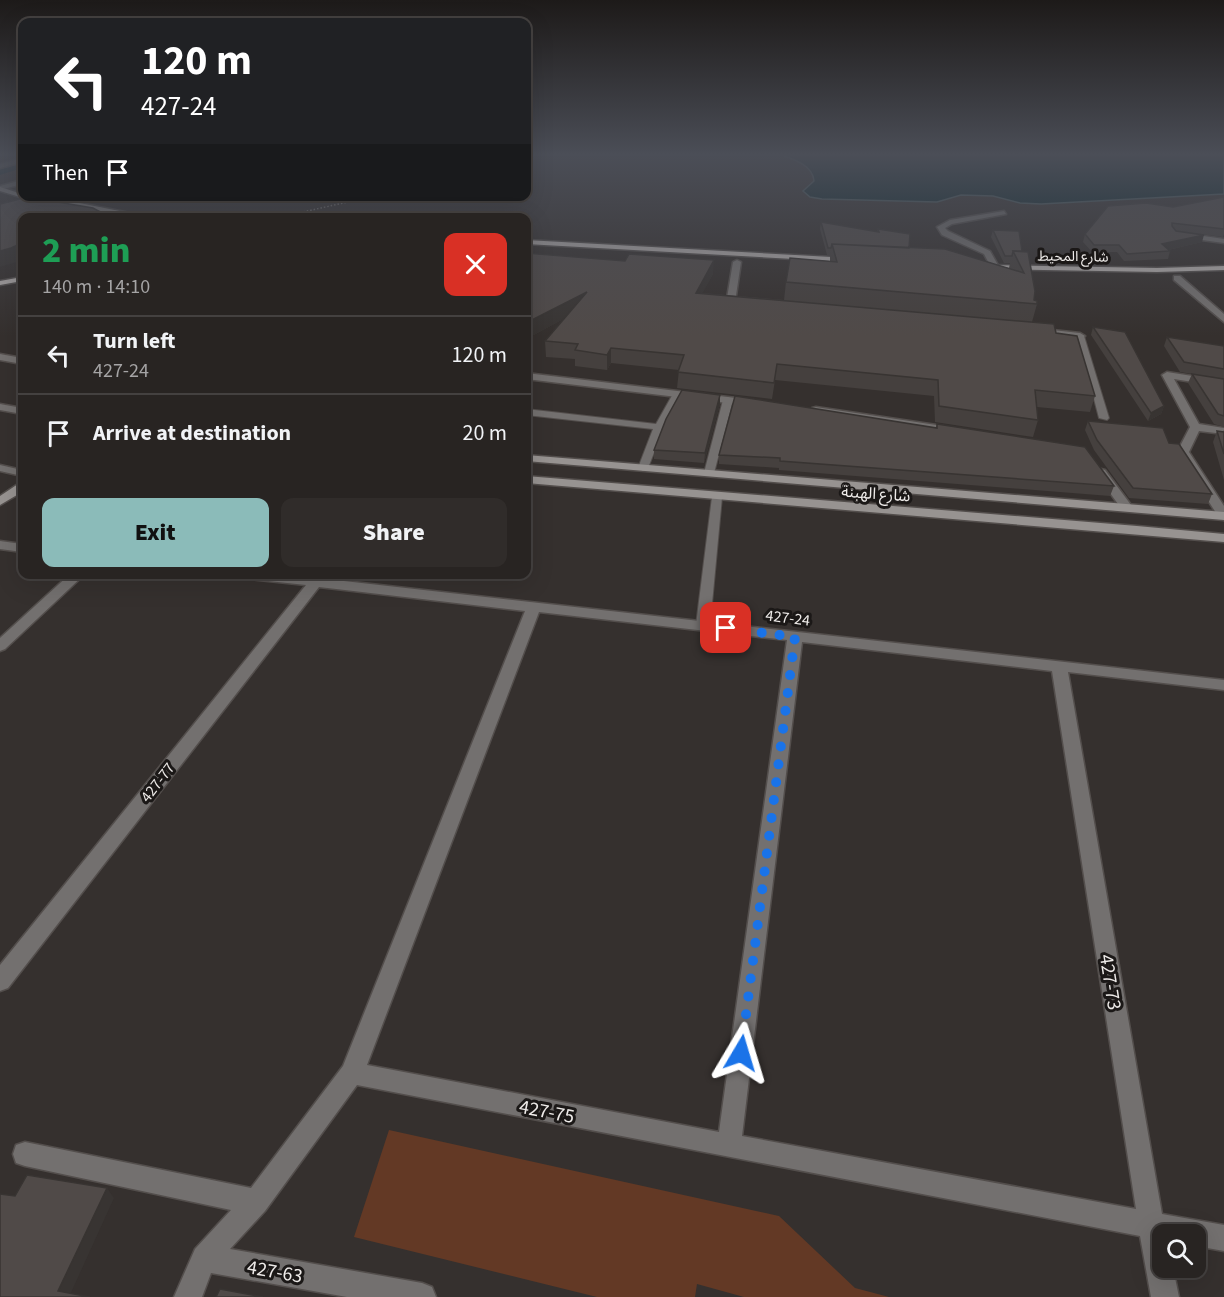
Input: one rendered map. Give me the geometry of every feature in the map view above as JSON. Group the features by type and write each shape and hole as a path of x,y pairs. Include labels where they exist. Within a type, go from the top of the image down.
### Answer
{"main road":[{"path":"531,242 854,264 737,262 531,250"},
{"name":"شارع المحيط","path":"1224,268 1146,270 994,267 981,270 1177,278 1224,277"},
{"path":"0,283 18,280"}],"street":[{"path":"994,267 987,253 945,233 941,226 950,222 995,215"},
{"path":"1174,234 1224,242"},
{"path":"737,262 730,304 754,306"},
{"path":"1177,278 1224,319"},
{"path":"1033,331 1080,336"},
{"path":"0,357 18,360"},
{"path":"1196,427 1167,375 1224,384"},
{"path":"531,377 763,404"},
{"path":"0,407 18,410"},
{"path":"809,409 855,414 960,432"},
{"path":"1196,427 1224,430"},
{"path":"1196,427 1183,452 1224,516"},
{"name":"شارع الهبنة","path":"531,458 1224,516"},
{"path":"1097,466 1127,508 1135,529"},
{"path":"0,468 18,472"},
{"name":"شارع الهبنة","path":"531,479 717,497 1224,538"},
{"path":"0,501 18,490"},
{"path":"0,545 18,547"},
{"path":"0,646 74,579"},
{"name":"427-24","path":"282,579 1224,685"},
{"name":"427-77","path":"0,981 315,583"},
{"path":"188,1297 204,1258 256,1202 352,1073 534,608"},
{"path":"729,1146 795,637"},
{"name":"427-73","path":"1059,666 1151,1225 1165,1297"},
{"name":"427-75","path":"352,1073 1151,1225"},
{"path":"25,1154 256,1202"},
{"path":"1151,1225 1224,1238"},
{"name":"427-63","path":"204,1258 422,1297"}],"lane":[{"path":"1080,336 1104,418"},
{"path":"643,468 659,427 677,394"},
{"path":"709,473 728,400"},
{"path":"531,413 659,427"},
{"path":"703,625 717,497"}],"shaded area":[{"path":"389,1130 779,1216 855,1288 889,1297 744,1297 697,1284 695,1297 597,1297 354,1237"}],"building":[{"path":"0,215 18,215 18,245 0,251"},
{"path":"1101,215 1224,215 1224,229 1172,223 1176,231 1204,235 1162,244 1170,251 1127,254 1119,245 1094,245 1085,234"},
{"path":"821,222 879,232 878,229 910,234 909,248 832,244 831,248 828,248"},
{"path":"993,230 1019,231 1022,251 1013,251 1012,256 1005,256"},
{"path":"832,244 945,249 1024,273 1013,251 1028,252 1035,291 1034,300 1037,304 786,282 790,258 837,262"},
{"path":"531,253 625,261 629,254 714,260 696,293 1054,324 1056,333 1077,336 1095,396 1035,390 1038,420 939,406 938,380 777,364 774,383 678,372 684,355 611,348 607,355 575,350 578,344 545,341 587,292 531,320"},
{"path":"1093,327 1125,332 1164,406 1151,413"},
{"path":"1167,337 1224,346 1224,369 1184,362"},
{"path":"1192,374 1224,379 1224,416 1218,414"},
{"path":"682,390 720,395 705,453 654,450 666,419"},
{"path":"735,396 937,428 937,424 1085,447 1114,486 719,455"},
{"path":"1088,421 1163,428 1169,443 1179,444 1212,494 1133,488 1097,440"},
{"path":"1217,431 1224,432 1224,454"},
{"path":"27,1175 107,1188 58,1291 90,1297 0,1297 0,1194 15,1196"},
{"path":"220,1289 263,1297 216,1297"}],"route":[{"path":"726,628 795,637 741,1053"}]}
